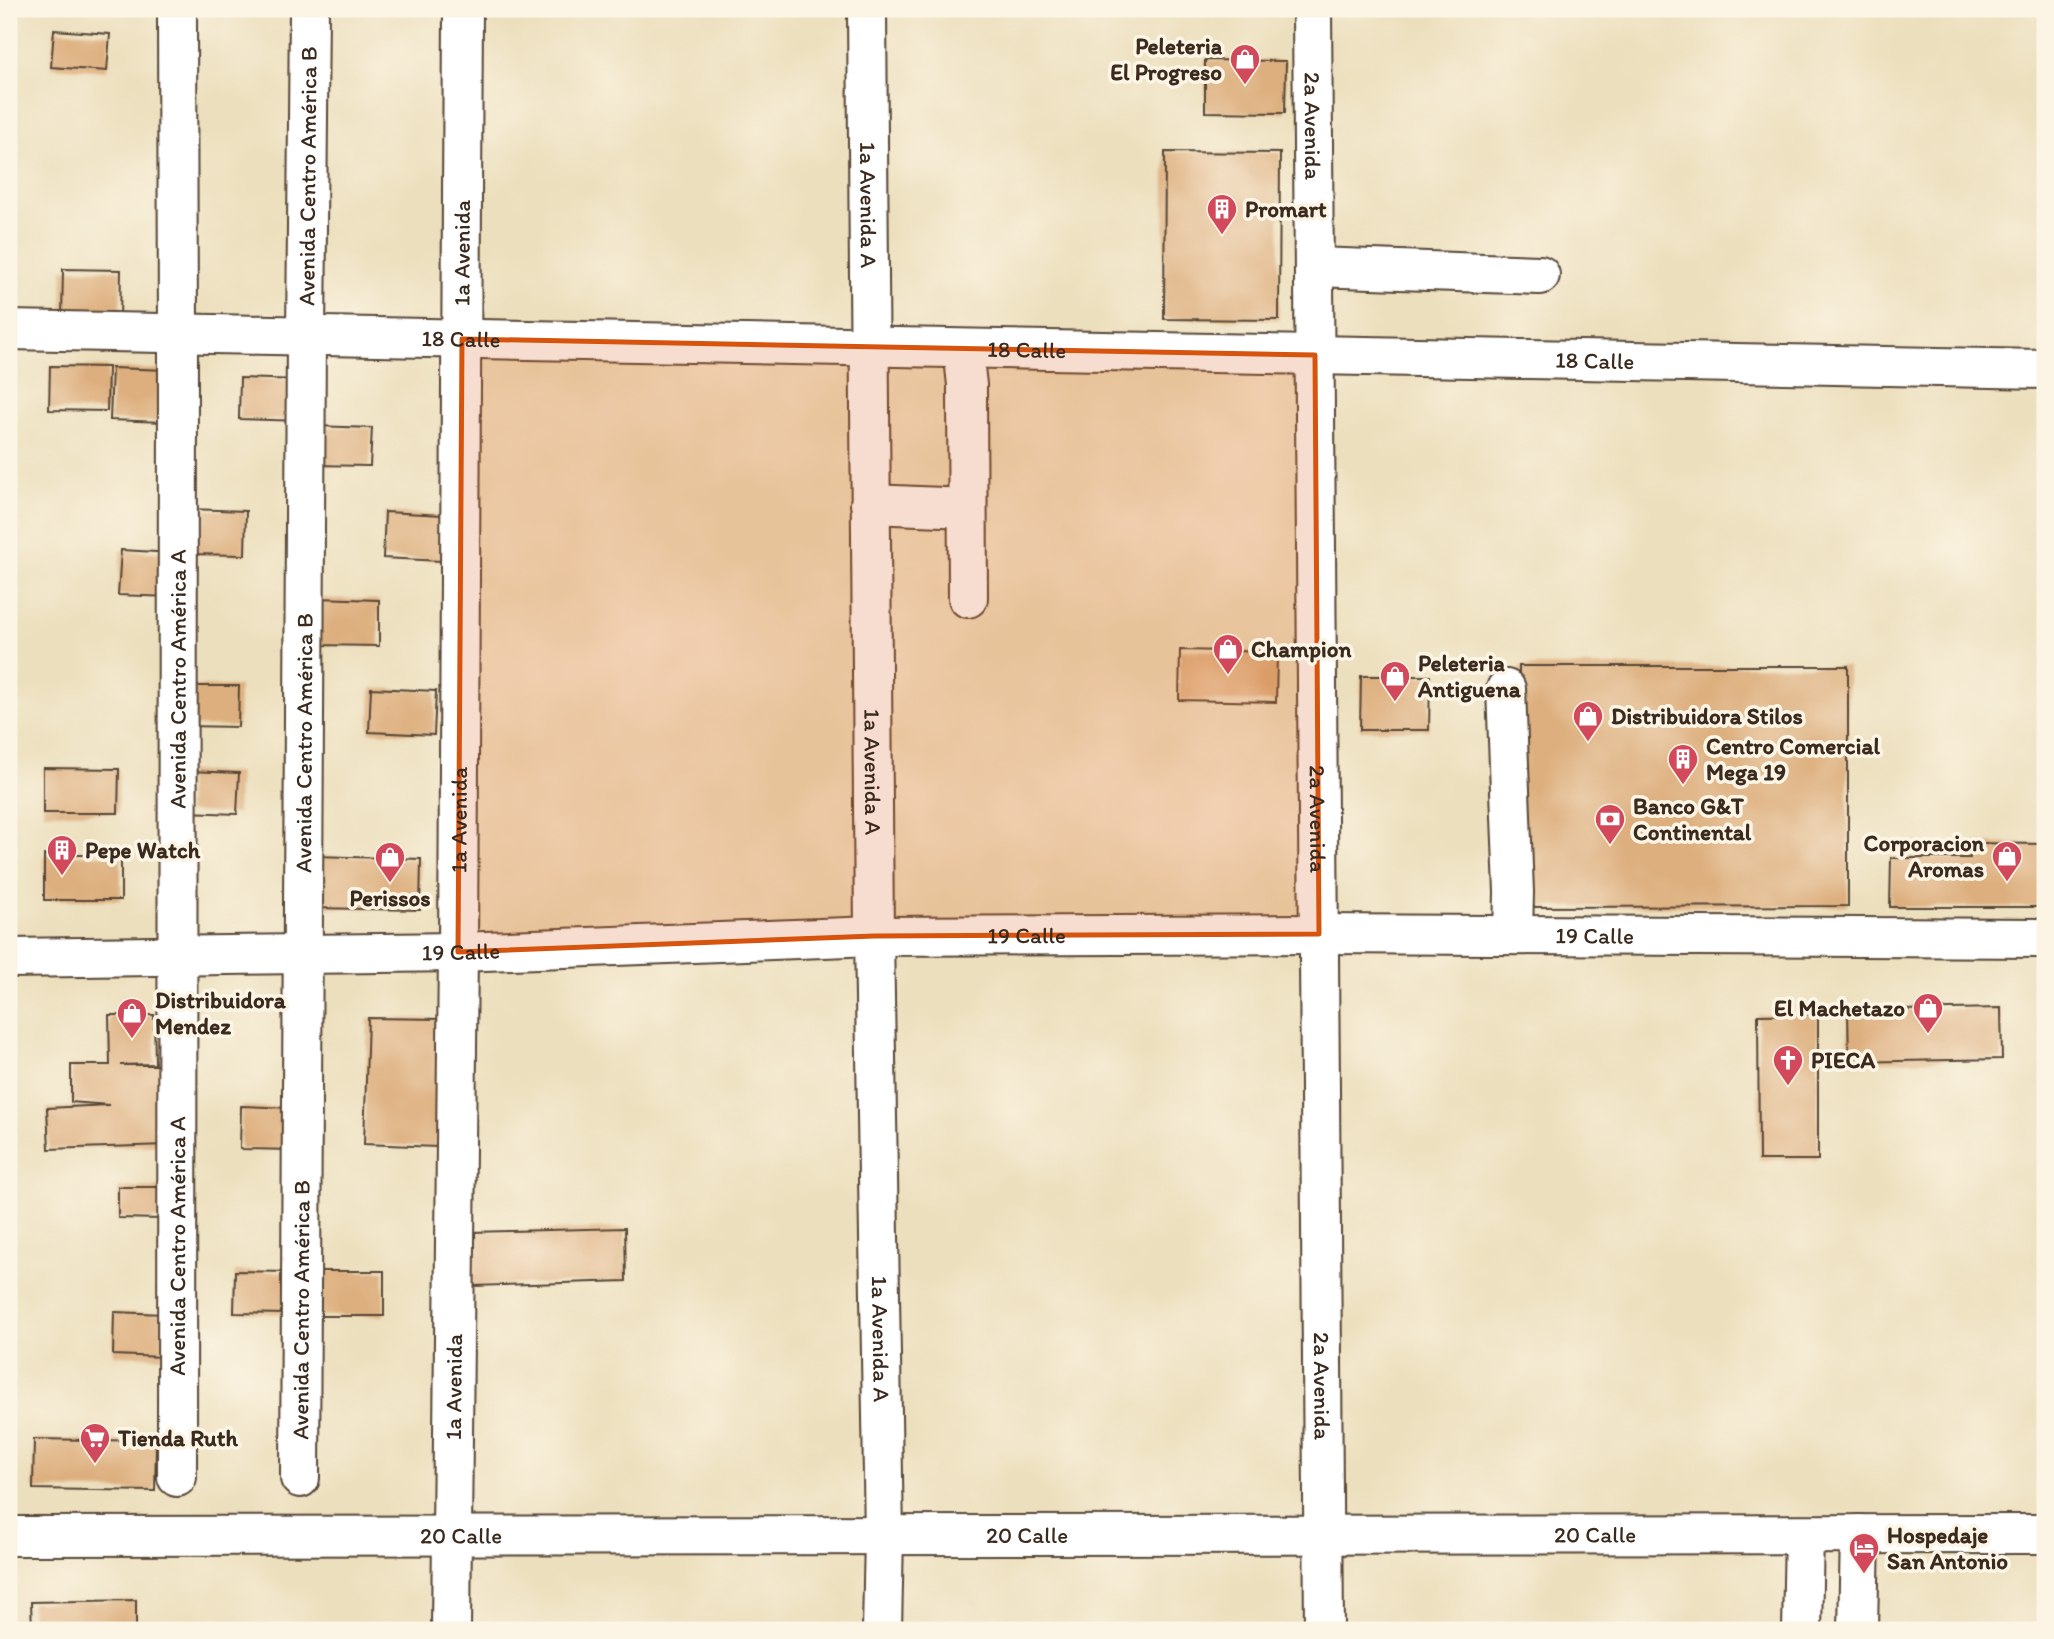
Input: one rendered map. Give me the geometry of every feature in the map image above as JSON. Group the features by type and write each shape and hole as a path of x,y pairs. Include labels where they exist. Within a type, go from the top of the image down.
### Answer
{"street":[{"name":"Avenida Centro América A","path":"177,9 177,1477"},
{"name":"Avenida Centro América B","path":"300,1478 309,9"},
{"name":"1a Avenida","path":"451,1630 463,9"},
{"name":"1a Avenida A","path":"867,9 874,936 884,1536 882,1630"},
{"name":"2a Avenida","path":"1312,9 1324,1630"},
{"path":"1315,267 1540,275"},
{"name":"18 Calle","path":"9,330 2045,369"},
{"path":"963,349 967,385 968,597"},
{"path":"870,504 967,508"},
{"path":"1506,689 1514,892 1513,934"},
{"name":"19 Calle","path":"9,958 458,952 874,936 1513,934 2045,938"},
{"path":"1858,1630 1860,1534"},
{"name":"20 Calle","path":"9,1536 2045,1534"},
{"path":"1802,1630 1804,1535"}],"highlighted area":[{"path":"462,339 1315,355 1319,934 874,936 458,952"}],"building":[{"path":"54,30 110,34 107,71 51,67"},
{"name":"Peleteria El Progreso","path":"1205,60 1286,61 1285,113 1205,112"},
{"name":"Promart","path":"1165,152 1280,153 1279,320 1164,319"},
{"path":"63,269 121,270 120,319 62,318"},
{"path":"50,366 108,367 107,411 49,410"},
{"path":"112,368 166,370 164,422 110,420"},
{"path":"240,378 302,380 302,421 239,419"},
{"path":"315,426 372,428 370,466 314,465"},
{"path":"188,509 246,511 245,555 187,554"},
{"path":"385,512 443,515 441,561 383,558"},
{"path":"121,550 174,553 172,597 118,595"},
{"path":"317,598 379,600 379,646 316,645"},
{"name":"Champion","path":"1180,650 1277,652 1276,702 1179,700"},
{"name":"Centro Comercial Mega 19","path":"1519,666 1848,666 1848,906 1519,907"},
{"name":"Peleteria Antiguena","path":"1361,676 1430,676 1429,730 1360,730"},
{"path":"188,686 239,686 238,727 187,726"},
{"path":"371,688 436,691 434,735 369,732"},
{"path":"43,768 119,769 118,813 43,813"},
{"path":"188,771 239,773 237,814 187,812"},
{"path":"1969,843 2045,844 2045,907 1890,907 1891,858 1970,858"},
{"path":"44,855 121,855 121,900 44,900"},
{"path":"314,856 421,859 420,910 312,908"},
{"path":"2001,1008 2002,1059 1849,1062 1848,1011"},
{"name":"PIECA","path":"1818,1014 1818,1160 1759,1160 1758,1015"},
{"path":"109,1015 154,1015 155,1064 120,1065 165,1065 166,1145 49,1149 47,1108 109,1105 71,1102 71,1065 110,1065"},
{"path":"368,1018 442,1019 437,1147 364,1144"},
{"path":"241,1106 294,1108 293,1150 240,1149"},
{"path":"118,1187 161,1187 161,1219 118,1218"},
{"path":"625,1228 626,1281 473,1286 472,1232"},
{"path":"235,1271 288,1272 287,1314 234,1313"},
{"path":"321,1271 384,1271 384,1316 321,1316"},
{"path":"114,1312 164,1314 163,1357 113,1355"},
{"path":"34,1439 156,1441 155,1491 33,1489"},
{"path":"136,1600 136,1630 32,1630 31,1602"}],"place":[{"name":"Peleteria El Progreso","path":"1245,86"},
{"name":"Promart","path":"1222,236"},
{"name":"Champion","path":"1228,676"},
{"name":"Peleteria Antiguena","path":"1395,703"},
{"name":"Distribuidora Stilos","path":"1588,743"},
{"name":"Centro Comercial Mega 19","path":"1683,786"},
{"name":"Banco G&T Continental","path":"1610,846"},
{"name":"Pepe Watch","path":"62,877"},
{"name":"Corporacion Aromas","path":"2007,883"},
{"name":"Perissos","path":"390,884"},
{"name":"El Machetazo","path":"1928,1035"},
{"name":"Distribuidora Mendez","path":"132,1040"},
{"name":"PIECA","path":"1788,1087"},
{"name":"Tienda Ruth","path":"95,1465"},
{"name":"Hospedaje San Antonio","path":"1864,1575"}]}
